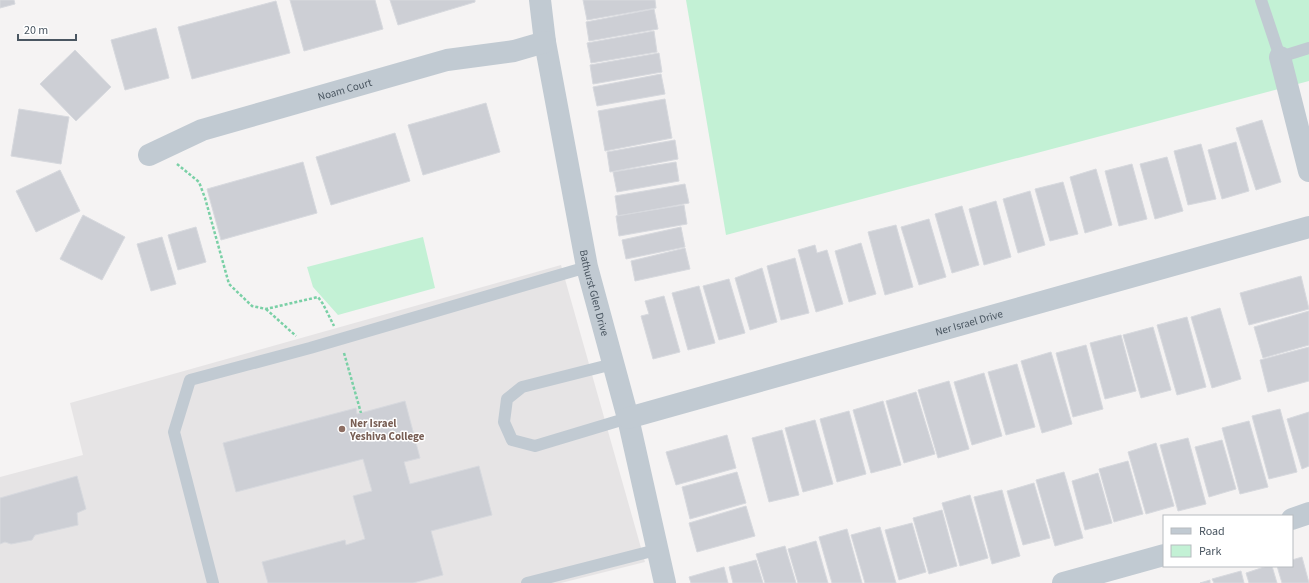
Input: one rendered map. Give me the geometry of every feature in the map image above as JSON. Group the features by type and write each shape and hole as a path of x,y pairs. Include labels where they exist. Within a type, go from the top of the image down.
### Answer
{"street":[{"name":"Bathurst Glen Drive","path":"540,0 545,42 587,267 612,364 628,418 664,583"},
{"name":"Noam Court","path":"154,153 202,130 447,60 514,51 545,42"},
{"path":"1280,57 1309,171"},
{"name":"Ner Israel Drive","path":"628,418 1309,227"},
{"path":"1293,519 1309,513"},
{"path":"1063,583 1163,555"}],"lane":[{"path":"1261,0 1280,57 1309,48"},
{"path":"213,583 174,432 190,380 310,348 587,267"},
{"path":"612,364 522,387 507,399 504,422 512,440 535,446 628,418"},
{"path":"527,583 656,550"}],"path":[{"path":"154,153 199,182 205,198 229,284 252,306 266,309 318,297 340,339 361,413"},
{"path":"266,309 310,348"}],"shaded area":[{"name":"Ner Israel Yeshiva College","path":"561,265 645,562 561,583 0,583 0,477 83,455 70,403"}],"green space":[{"path":"686,0 1309,0 1309,81 726,235"},
{"path":"423,237 435,288 338,315 313,287 307,267"}],"building":[{"path":"0,0 14,0 15,4 0,8"},
{"path":"290,0 375,0 383,29 304,51"},
{"path":"390,0 475,0 475,2 398,25"},
{"path":"583,0 655,0 656,8 587,20"},
{"path":"276,1 290,53 192,79 178,27"},
{"path":"654,9 658,29 589,41 586,22"},
{"path":"156,28 169,78 125,90 111,40"},
{"path":"654,31 657,52 591,63 587,43"},
{"path":"75,50 111,87 76,121 40,84"},
{"path":"659,53 662,72 593,84 590,65"},
{"path":"661,74 665,94 597,106 593,87"},
{"path":"665,99 672,138 605,151 598,111"},
{"path":"486,103 500,152 423,175 408,125"},
{"path":"19,109 69,117 61,164 11,156"},
{"path":"1262,120 1281,182 1256,190 1236,128"},
{"path":"395,133 410,181 331,205 316,157"},
{"path":"675,140 678,159 610,172 607,152"},
{"path":"1236,142 1249,191 1222,199 1208,150"},
{"path":"1201,144 1216,199 1188,205 1174,151"},
{"path":"1167,157 1183,211 1155,219 1140,164"},
{"path":"303,162 317,213 221,240 207,189"},
{"path":"676,162 679,181 617,192 613,172"},
{"path":"1132,164 1147,219 1119,226 1105,171"},
{"path":"1096,169 1112,225 1085,233 1070,177"},
{"path":"60,170 80,211 36,232 16,191"},
{"path":"1063,182 1078,234 1050,241 1035,189"},
{"path":"685,184 689,203 618,216 615,196"},
{"path":"1030,191 1045,245 1018,253 1003,199"},
{"path":"996,201 1011,257 984,265 969,209"},
{"path":"684,205 687,224 619,236 616,216"},
{"path":"962,206 979,265 952,273 935,214"},
{"path":"83,215 125,237 102,280 60,259"},
{"path":"929,219 946,277 919,285 901,227"},
{"path":"896,225 913,287 885,295 868,232"},
{"path":"196,227 206,262 178,270 168,235"},
{"path":"681,227 685,247 626,259 622,240"},
{"path":"162,237 176,284 151,291 137,244"},
{"path":"861,243 876,294 849,302 835,251"},
{"path":"815,245 817,253 827,250 843,304 816,312 798,250"},
{"path":"685,248 690,269 635,281 631,261"},
{"path":"795,258 809,313 781,320 767,266"},
{"path":"762,268 777,322 750,330 735,278"},
{"path":"1301,276 1309,309 1249,325 1240,293"},
{"path":"729,279 745,333 719,340 703,286"},
{"path":"699,286 715,343 688,350 672,293"},
{"path":"664,296 680,352 653,359 641,316 649,314 645,301"},
{"path":"1220,308 1241,379 1212,388 1191,317"},
{"path":"1309,311 1309,345 1263,358 1254,327"},
{"path":"1187,317 1206,387 1177,395 1157,325"},
{"path":"1153,327 1171,390 1141,398 1123,335"},
{"path":"1121,335 1136,391 1105,399 1090,343"},
{"path":"1086,345 1103,409 1073,417 1056,353"},
{"path":"1309,347 1309,381 1268,392 1260,360"},
{"path":"1051,352 1072,424 1042,433 1021,361"},
{"path":"1017,364 1035,427 1006,435 988,372"},
{"path":"984,373 1002,436 972,445 954,382"},
{"path":"949,381 969,449 938,458 918,390"},
{"path":"916,392 935,454 904,463 886,401"},
{"path":"405,401 420,458 404,462 410,484 479,466 492,515 431,531 443,575 413,583 268,583 262,562 345,540 346,545 365,539 353,496 372,491 363,459 236,492 223,443 356,408 357,414"},
{"path":"883,401 901,465 871,473 853,410"},
{"path":"1280,409 1297,472 1269,479 1252,416"},
{"path":"849,411 866,474 837,482 820,419"},
{"path":"1309,412 1309,466 1302,469 1287,419"},
{"path":"815,420 833,484 803,492 785,428"},
{"path":"1249,421 1268,487 1240,494 1222,428"},
{"path":"782,430 799,495 769,502 752,438"},
{"path":"727,435 736,468 676,485 666,452"},
{"path":"1188,438 1206,504 1178,511 1160,445"},
{"path":"1222,440 1236,489 1209,497 1195,447"},
{"path":"1156,443 1174,506 1146,514 1128,452"},
{"path":"1128,461 1143,514 1114,522 1099,469"},
{"path":"737,472 746,503 690,519 682,487"},
{"path":"1064,472 1083,538 1055,546 1036,480"},
{"path":"1098,473 1112,523 1085,530 1072,481"},
{"path":"77,476 86,509 77,513 78,525 35,535 32,540 11,544 5,542 0,544 0,498"},
{"path":"1034,483 1050,538 1023,545 1007,491"},
{"path":"1002,490 1020,556 992,564 974,497"},
{"path":"970,495 988,558 960,566 942,503"},
{"path":"746,506 755,536 697,552 689,523"},
{"path":"942,510 957,566 929,574 913,518"},
{"path":"912,523 926,572 899,580 885,530"},
{"path":"880,527 896,583 865,583 851,535"},
{"path":"847,529 862,583 832,583 819,537"},
{"path":"816,541 828,583 798,583 788,549"},
{"path":"785,546 796,583 765,583 756,554"},
{"path":"1302,557 1309,583 1282,583 1277,567 1293,567 1293,560"},
{"path":"756,560 763,583 733,583 729,567"},
{"path":"724,567 728,583 691,583 689,577"},
{"path":"1264,567 1272,567 1277,583 1249,583 1246,573"},
{"path":"1241,571 1244,583 1214,583 1212,579"},
{"path":"1210,580 1210,583 1200,583"}],"place":[{"name":"Ner Israel Yeshiva College","path":"342,429"}]}
